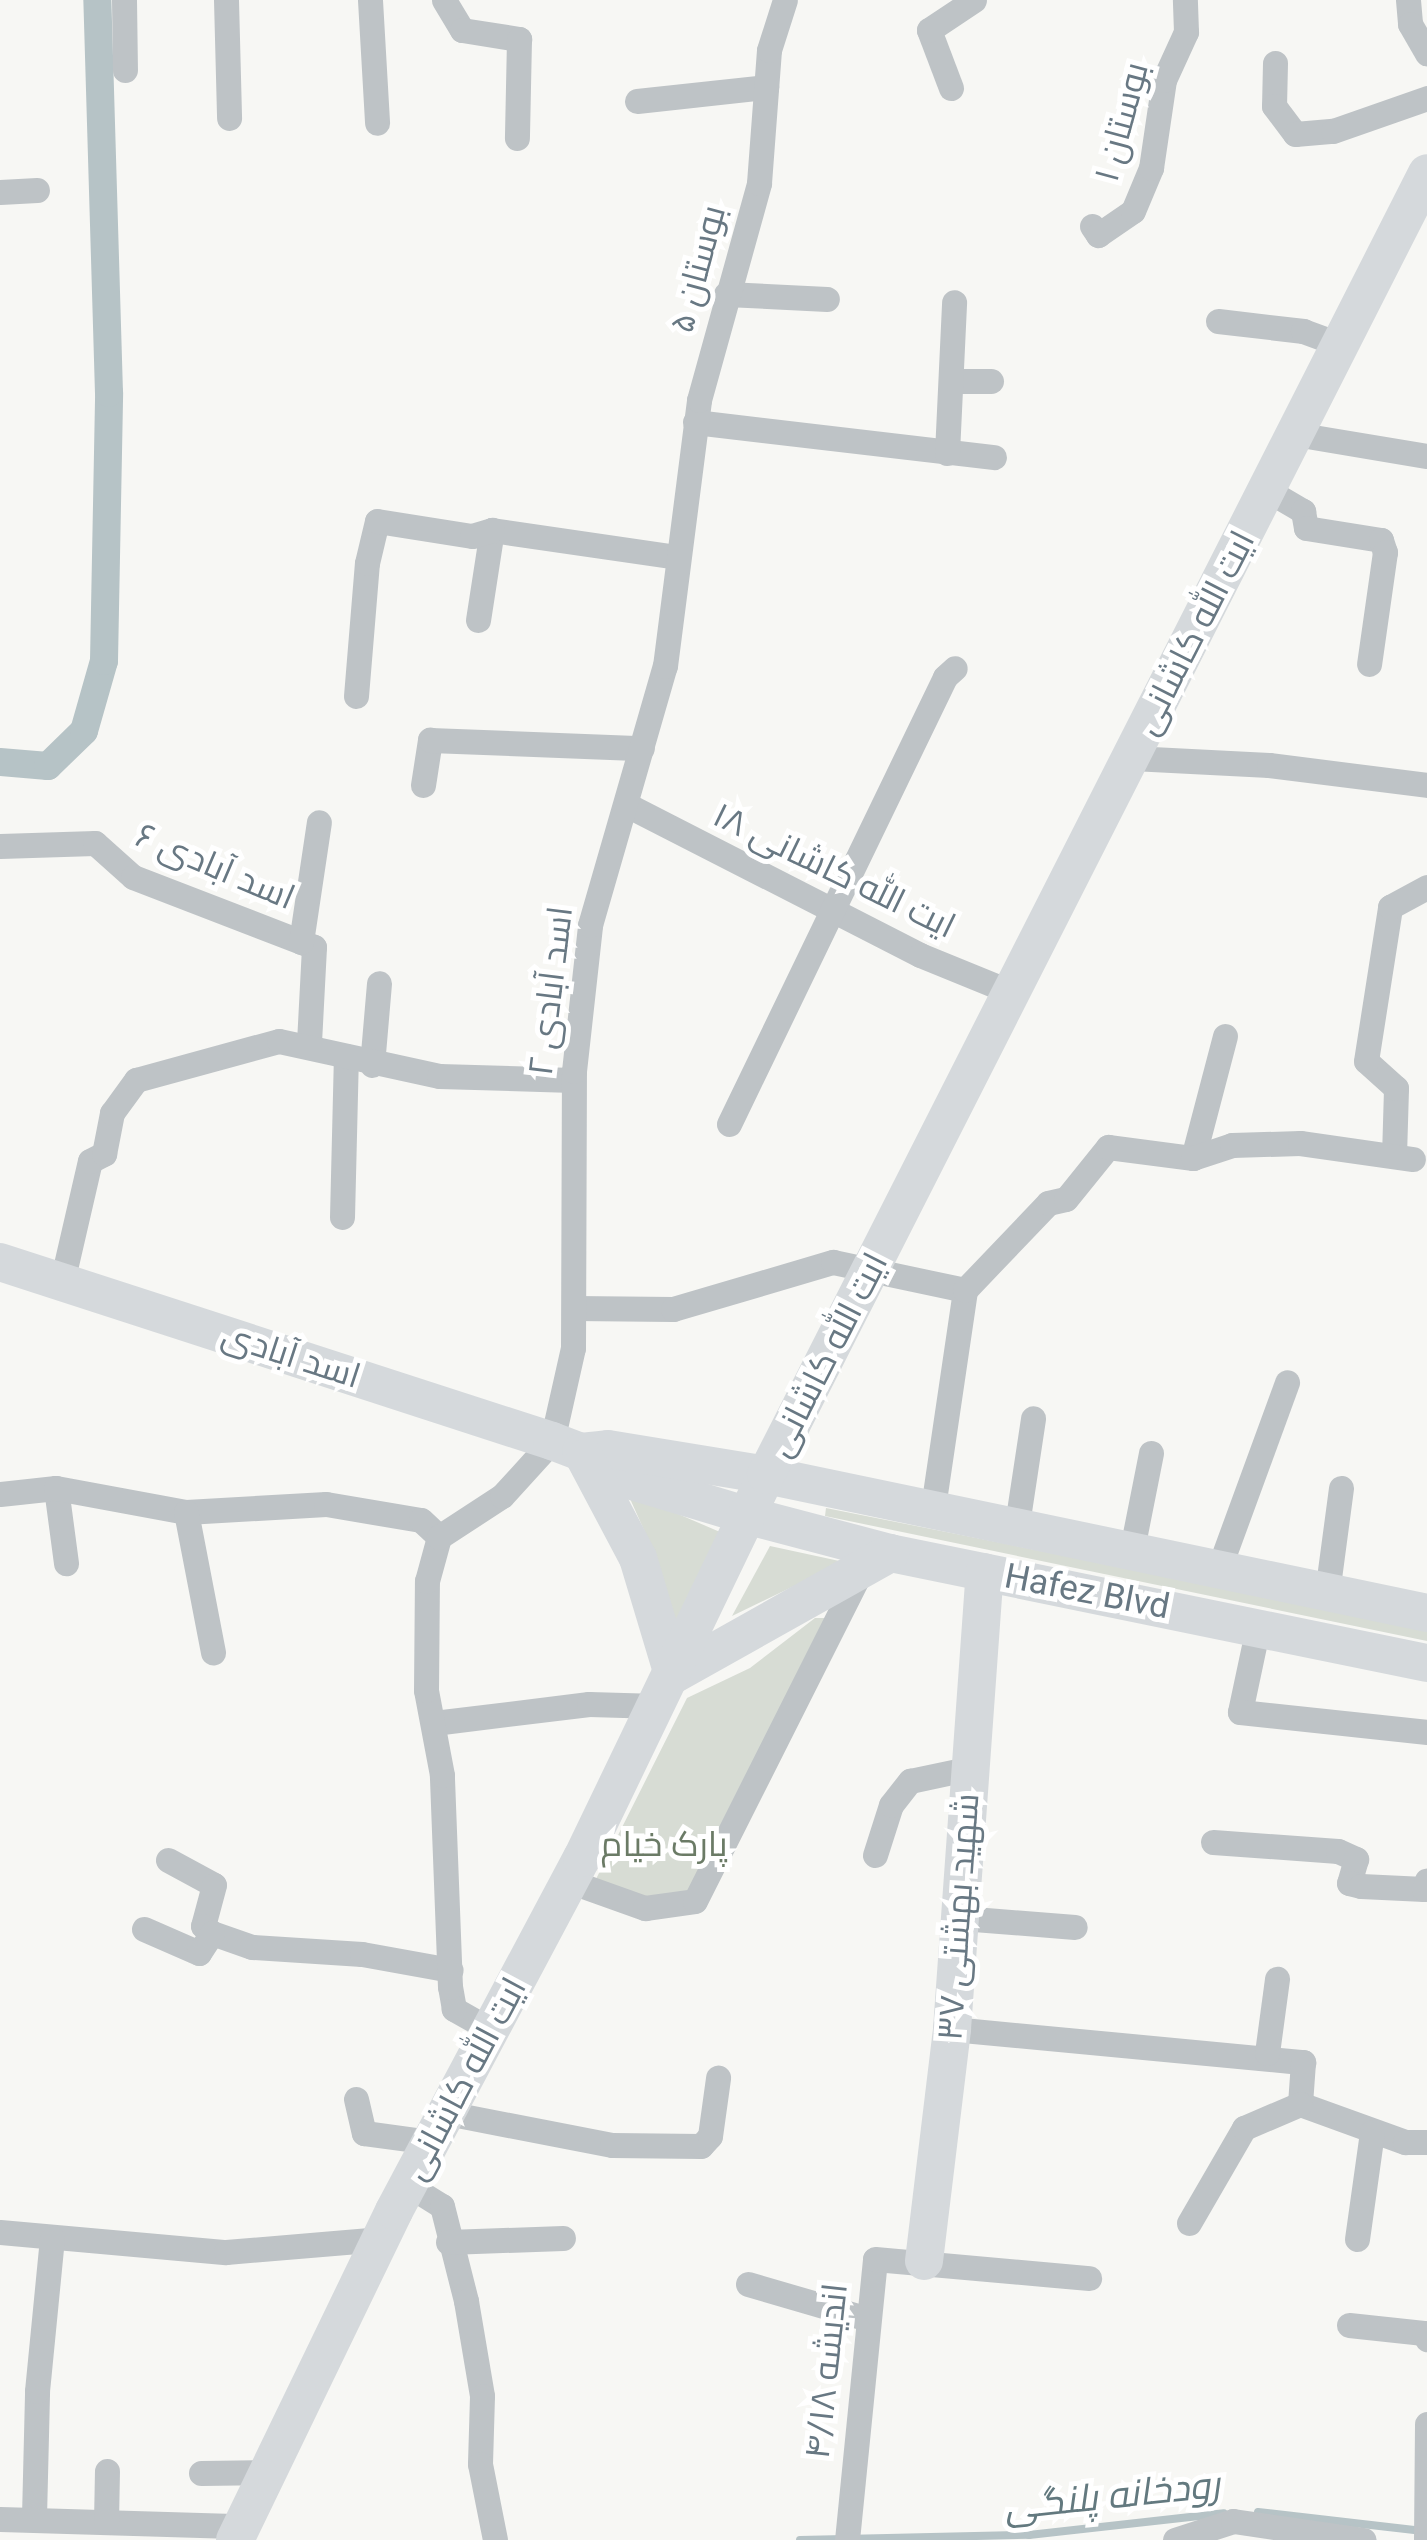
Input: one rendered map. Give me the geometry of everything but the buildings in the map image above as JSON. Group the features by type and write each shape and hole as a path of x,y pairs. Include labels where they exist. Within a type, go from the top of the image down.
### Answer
{"main road":[{"name":"ایت الله کاشانی","path":"239,2533 408,2185 666,1690 766,1475 1427,173"},
{"name":"اسد آبادی","path":"0,1262 566,1446 608,1449 766,1475"},
{"name":"اسد آبادی","path":"566,1446 602,1472 749,1516"},
{"path":"566,1446 638,1558 666,1690 877,1560"},
{"name":"Hafez Blvd","path":"766,1475 932,1514 1427,1613"},
{"name":"Hafez Blvd","path":"749,1516 877,1560 984,1572 1427,1663"},
{"name":"شهید بهشتی ۳۷","path":"924,2261 952,2029 984,1572"}],"street":[{"path":"124,0 126,70"},
{"path":"226,0 229,118"},
{"path":"370,0 377,123"},
{"path":"444,0 462,30 519,39 517,138"},
{"name":"بوستان ۵","path":"678,557 695,422 726,294 759,183 766,86 784,0"},
{"path":"952,88 929,30 974,0"},
{"name":"بوستان ۱","path":"1092,226 1098,235 1133,211 1151,168 1164,80 1186,32 1186,0"},
{"path":"1408,0 1410,24 1427,54"},
{"path":"1276,62 1274,106 1295,134 1333,130 1427,98"},
{"path":"637,101 766,86"},
{"path":"0,192 37,190"},
{"path":"726,294 827,299"},
{"path":"947,453 954,381 954,302"},
{"path":"1218,321 1303,332 1341,345"},
{"path":"954,381 991,382"},
{"path":"695,422 994,458"},
{"path":"1295,434 1427,456"},
{"path":"1267,490 1304,511 1306,528 1380,540 1385,552 1369,664"},
{"path":"356,696 366,564 377,521 472,536 492,530 678,557"},
{"path":"478,620 492,530"},
{"name":"اسد آبادی ۲","path":"566,1446 574,1308 574,1080 590,925 665,666 678,557"},
{"path":"729,1124 945,677 955,668"},
{"path":"423,785 430,740 642,748"},
{"path":"1132,758 1269,765 1427,785"},
{"name":"ایت الله کاشانی ۱۸","path":"628,804 920,955 1013,994"},
{"path":"301,942 319,822"},
{"name":"اسد آبادی ۶","path":"0,846 95,843 134,877 314,947 309,1043"},
{"path":"932,1514 965,1290 1048,1203 1066,1199 1108,1147 1193,1158 1232,1145 1300,1143 1404,1158 1396,1088 1366,1061 1390,907 1427,888"},
{"path":"372,1066 379,982"},
{"path":"1193,1158 1224,1036"},
{"path":"62,1282 90,1161 104,1154 112,1113 136,1080 279,1040 309,1043 372,1066 439,1076 574,1080"},
{"path":"342,1217 346,1056"},
{"path":"574,1308 672,1309 833,1262 870,1274 965,1290"},
{"path":"1218,1571 1287,1382"},
{"path":"1016,1531 1033,1418"},
{"path":"491,2030 454,2009 434,1723 426,1690 426,1612 439,1537 502,1496 566,1446"},
{"path":"1131,1554 1151,1453"},
{"path":"0,1494 56,1488 186,1512 326,1504 421,1520 439,1537"},
{"path":"56,1488 66,1563"},
{"path":"1328,1593 1342,1488"},
{"path":"186,1512 214,1652"},
{"path":"569,1881 645,1908 695,1900 877,1560"},
{"path":"1258,1627 1240,1712 1427,1732"},
{"path":"434,1723 590,1704 666,1690"},
{"path":"875,1855 892,1805 910,1781 971,1768"},
{"path":"1213,1842 1338,1851 1356,1860 1350,1884 1361,1886 1424,1889 1427,1880"},
{"path":"168,1860 214,1884 203,1926 212,1933 252,1947 362,1954 451,1970"},
{"path":"961,1918 1075,1927"},
{"path":"144,1929 199,1953 212,1933"},
{"path":"1266,2053 1277,1979"},
{"path":"952,2029 1266,2053 1303,2062 1300,2104"},
{"path":"356,2099 364,2133 439,2127 612,2145 702,2146 710,2136 718,2078"},
{"path":"1189,2223 1244,2128 1300,2104 1372,2132 1427,2142"},
{"path":"1357,2238 1372,2132"},
{"path":"408,2185 442,2206 482,2396 480,2464 495,2540"},
{"path":"0,2232 226,2252 381,2240"},
{"path":"448,2242 562,2238"},
{"path":"34,2516 37,2390 52,2239"},
{"name":"اندیشه ۴/۱۸","path":"847,2540 875,2258 924,2261"},
{"path":"924,2261 1089,2278"},
{"path":"748,2284 868,2318"},
{"path":"1349,2325 1424,2333 1427,2339"},
{"path":"1426,2540 1427,2424"},
{"path":"106,2522 107,2472"},
{"path":"201,2473 268,2472"},
{"path":"0,2519 34,2516 239,2533"},
{"path":"1175,2540 1233,2522 1364,2540"}],"green space":[{"path":"627,1492 720,1532 674,1630 657,1559"},
{"path":"826,1508 1427,1628 1427,1641 825,1516"},
{"path":"770,1546 844,1562 732,1616"},
{"name":"پارک خیام","path":"815,1618 827,1618 691,1893 643,1900 594,1883 687,1698 750,1668"}],"waterway":[{"path":"0,762 48,766 84,731 104,661 109,393 97,0"},
{"name":"رودخانه پلنگی","path":"1258,2512 1423,2531"},
{"name":"رودخانه پلنگی","path":"800,2540 1029,2535 1224,2513"}]}
